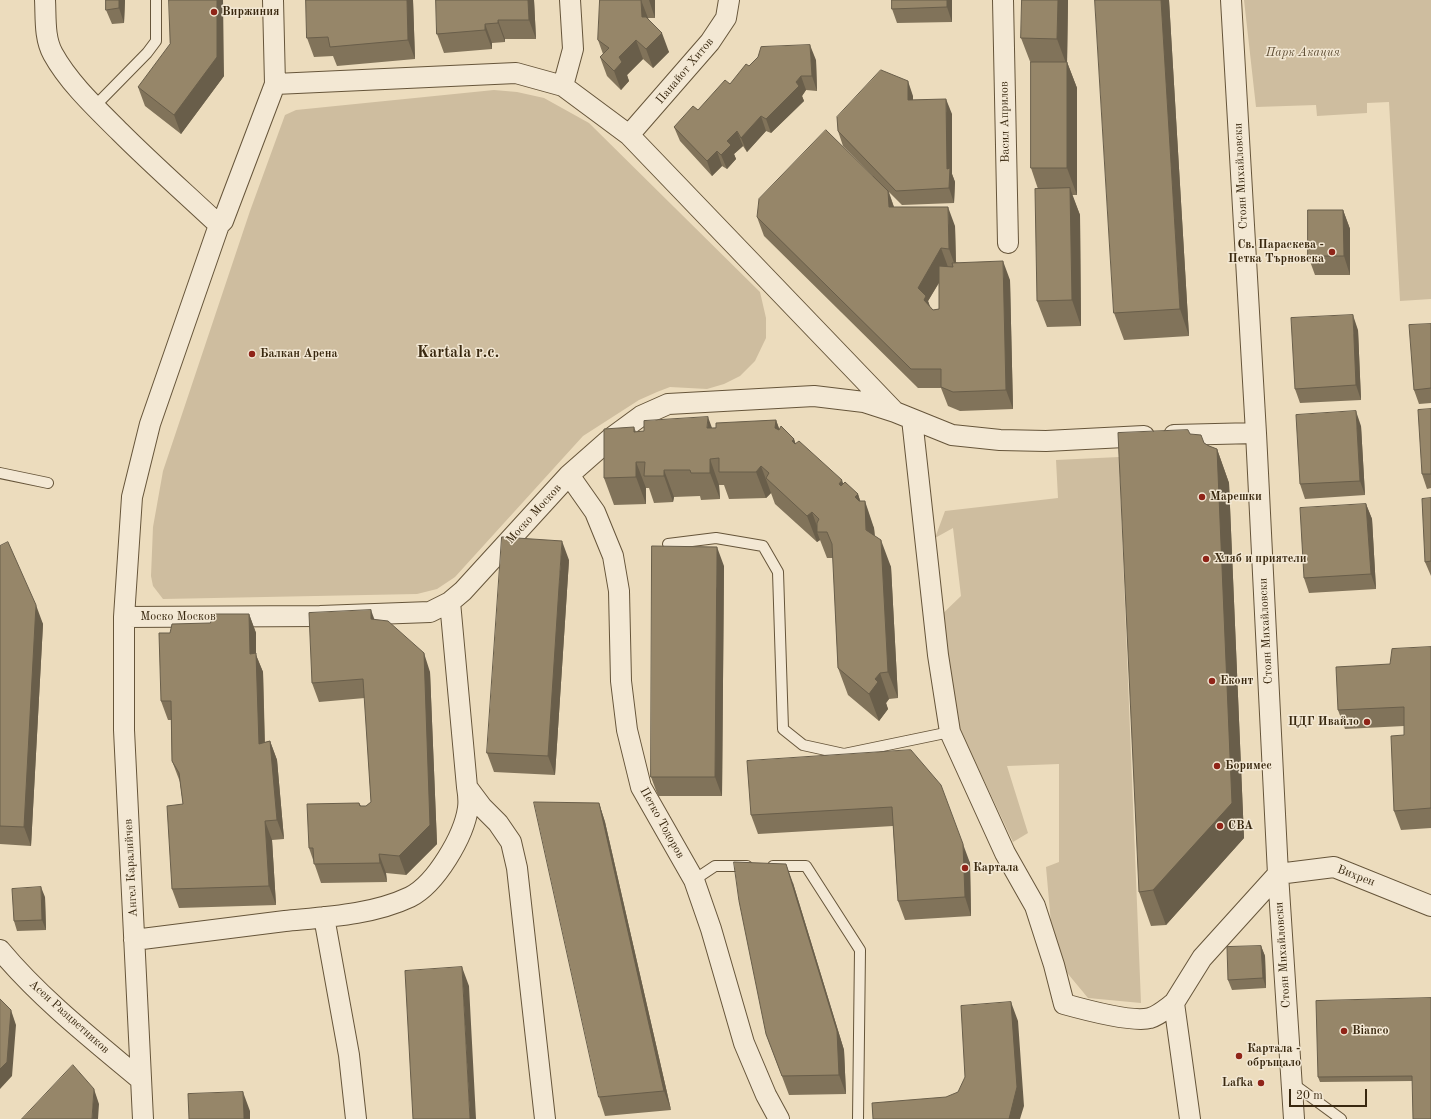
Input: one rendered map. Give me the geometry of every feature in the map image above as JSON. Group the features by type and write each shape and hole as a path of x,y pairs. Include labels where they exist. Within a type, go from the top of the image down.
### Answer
{"street":[{"path":"46,0 46,27 52,53 94,106 159,170 220,225"},
{"path":"274,0 275,84 516,73 563,86 629,136 904,415 950,732 1005,853 1035,906 1054,965 1064,1004 1090,1012 1150,1018 1174,1003 1202,958 1278,874"},
{"path":"563,86 573,49 570,0"},
{"name":"Панайот Хитов","path":"629,136 710,42 726,18 729,0"},
{"name":"Васил Априлов","path":"1003,0 1008,243"},
{"name":"Стоян Михайловски","path":"1231,0 1256,433 1278,874 1294,1119"},
{"name":"Ангел Каралийчев","path":"143,1119 124,730 124,617 132,497 150,424 220,225 223,221 275,84"},
{"name":"Моско Москов","path":"124,617 387,614 430,612 450,602 482,571 569,475 611,438 641,416 668,404 814,396 864,402 904,415 952,435 1000,440 1046,441 1256,433"},
{"name":"Петко Тодоров","path":"569,475 595,512 613,556 619,591 621,681 627,730 641,787 694,880 711,928 744,1043 766,1095 779,1119"},
{"path":"134,940 324,917 381,907 411,896 431,879 451,853 464,826 469,806 450,602"},
{"path":"467,787 482,807 498,823 511,842 517,868 545,1119"},
{"name":"Вихрен","path":"1278,874 1334,867 1431,906"},
{"path":"324,917 349,1056 356,1119"},
{"name":"Асен Разцветников","path":"0,950 14,967 76,1026 141,1080"},
{"path":"1174,1003 1190,1119"}],"lane":[{"path":"94,106 147,53 156,41 156,0"},
{"path":"0,473 48,483"},
{"path":"668,544 716,538 763,546 778,572 784,729 803,745 844,754 950,732"},
{"path":"694,880 715,866 806,866 860,950 858,1119"},
{"path":"1292,1084 1342,1119"}],"green space":[{"name":"Парк Акация","path":"1244,0 1431,0 1431,299 1400,301 1389,102 1367,103 1367,113 1317,116 1316,105 1256,107"},
{"path":"494,90 517,92 544,98 589,123 760,292 766,318 766,338 755,361 740,376 724,384 707,389 670,387 657,392 639,400 583,436 455,577 437,589 417,594 163,599 153,586 151,576 153,527 163,471 250,211 285,115 296,110"},
{"path":"1119,457 1141,1003 1088,998 1054,957 1046,867 1059,862 1059,764 1007,766 1028,833 1013,842 958,725 936,620 961,596 953,528 935,538 945,511 1058,498 1056,460"}],"building":[{"path":"106,0 119,0 119,8 106,10"},
{"path":"169,0 217,0 217,57 174,115 138,87 170,44"},
{"path":"306,0 407,0 408,40 330,47 328,37 307,38"},
{"path":"436,0 528,0 529,20 498,20 498,23 485,24 485,30 437,34"},
{"path":"600,0 641,0 642,17 646,17 662,33 646,49 636,40 619,57 622,62 614,71 600,57 609,48 598,40"},
{"path":"892,0 947,0 947,7 892,9"},
{"path":"1022,0 1058,0 1057,39 1021,38"},
{"path":"1095,0 1161,0 1180,309 1114,313"},
{"path":"810,45 812,76 801,76 796,82 799,86 766,119 761,116 741,138 737,131 727,141 731,145 721,155 717,151 707,161 674,127 693,106 698,110 725,80 730,84 746,64 749,66 758,57 761,47"},
{"path":"1031,62 1067,62 1067,168 1031,168"},
{"path":"881,70 908,81 908,100 946,99 947,169 950,168 949,188 896,191 838,131 837,117"},
{"path":"826,130 888,191 889,207 948,207 949,249 941,248 918,288 926,296 924,300 933,310 939,309 939,266 953,267 952,263 1003,261 1006,390 953,392 941,387 941,369 911,369 757,217 759,199"},
{"path":"1070,188 1072,300 1037,301 1035,189"},
{"path":"1308,210 1343,210 1344,256 1308,256"},
{"path":"1353,315 1356,385 1295,389 1291,318"},
{"path":"1431,324 1431,388 1414,390 1409,325"},
{"path":"1431,409 1431,474 1422,474 1418,410"},
{"path":"1356,411 1360,481 1300,484 1296,415"},
{"path":"708,417 707,428 716,428 716,423 776,420 775,428 779,430 781,426 794,439 792,441 795,444 799,441 842,480 839,484 841,486 845,482 858,494 855,497 859,501 865,501 866,530 881,540 888,672 880,673 875,679 878,682 869,694 838,668 832,544 827,532 817,532 817,523 819,519 812,512 807,516 766,478 769,473 761,466 756,472 719,472 719,458 710,459 710,473 691,473 690,470 664,470 664,476 644,476 645,462 636,462 636,477 604,478 604,429 634,427 634,432 644,431 644,421"},
{"path":"1188,430 1190,434 1201,435 1204,443 1217,449 1232,803 1153,890 1139,892 1118,433"},
{"path":"1431,498 1431,561 1425,562 1422,499"},
{"path":"1366,504 1371,574 1304,578 1300,508"},
{"path":"502,537 562,541 548,756 487,753"},
{"path":"8,542 36,605 24,827 0,826 0,546"},
{"path":"652,546 717,547 715,777 651,777"},
{"path":"371,610 371,619 388,621 424,653 430,825 399,856 379,854 380,863 314,864 313,848 309,848 307,804 359,803 360,806 366,806 371,802 363,679 312,683 309,613"},
{"path":"214,614 249,614 250,654 256,653 259,744 270,741 277,820 265,821 269,886 172,889 167,806 183,804 179,773 172,761 171,701 161,701 159,633 170,633 172,624 210,623"},
{"name":"ЦДГ Ивайло","path":"1431,647 1431,808 1394,811 1391,736 1404,735 1404,707 1338,710 1336,667 1390,664 1392,649"},
{"path":"911,750 941,785 963,844 965,897 898,901 892,807 751,815 747,761"},
{"path":"534,802 599,803 664,1091 599,1097"},
{"path":"734,862 786,864 837,1031 839,1075 782,1076 766,1034 739,901"},
{"path":"41,887 42,920 14,921 12,889"},
{"path":"1261,946 1263,978 1228,980 1227,947"},
{"path":"462,967 470,1119 413,1119 405,971"},
{"path":"1431,998 1431,1119 1413,1119 1412,1076 1318,1077 1316,1001"},
{"path":"0,999 11,1010 7,1062 0,1069"},
{"path":"1011,1002 1017,1087 1009,1119 873,1119 872,1103 946,1097 958,1092 965,1077 961,1006"},
{"path":"73,1065 94,1089 92,1119 22,1119"},
{"path":"243,1092 244,1119 189,1119 188,1094"}],"place":[{"name":"Виржиния","path":"214,12"},
{"name":"Св. Параскева - Петка Търновска","path":"1332,252"},
{"name":"Балкан Арена","path":"252,354"},
{"name":"Марешки","path":"1202,497"},
{"name":"Хляб и приятели","path":"1206,559"},
{"name":"Еконт","path":"1212,681"},
{"name":"ЦДГ Ивайло","path":"1367,722"},
{"name":"Боримес","path":"1217,766"},
{"name":"CBA","path":"1220,826"},
{"name":"Картала","path":"965,868"},
{"name":"Bianco","path":"1344,1031"},
{"name":"Картала - обръщало","path":"1239,1056"},
{"name":"Lafka","path":"1261,1083"}],"district":[{"name":"Kartala r.c.","path":"458,353"}]}
